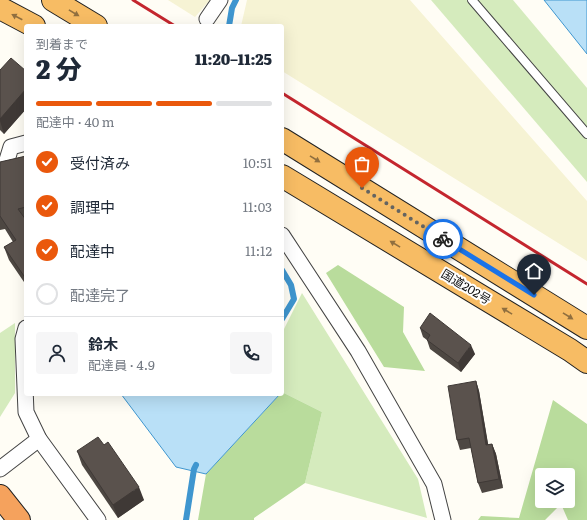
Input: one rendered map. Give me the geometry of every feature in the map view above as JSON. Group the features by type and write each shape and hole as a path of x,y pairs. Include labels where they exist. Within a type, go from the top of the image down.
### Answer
{"highway":[{"path":"53,0 93,24"},
{"path":"0,8 30,24"},
{"path":"284,140 587,328"},
{"name":"国道202号","path":"284,177 570,350 587,362"},
{"path":"1,497 18,520"}],"street":[{"path":"207,19 220,0"},
{"path":"3,160 11,147 24,144"},
{"path":"3,160 24,158"},
{"path":"284,238 358,351 434,484 443,520"},
{"path":"24,335 24,363"},
{"path":"25,396 26,412 39,439 98,520"},
{"path":"0,469 39,439"}],"lane":[{"path":"472,0 587,134"}],"shaded area":[{"path":"168,0 210,0 195,17"},
{"path":"247,0 410,0 587,201 587,261 284,72 284,24 241,24"}],"green space":[{"path":"431,0 513,0 587,88 587,182"},
{"path":"338,265 404,307 403,332 425,371 384,367 326,273"},
{"path":"302,293 418,479 427,518 305,483 322,412 284,393 284,329"},
{"path":"15,323 15,393 0,417 0,333"},
{"path":"284,393 322,412 305,483 254,518 254,520 198,520 206,474 278,396 284,396"},
{"path":"553,400 587,424 587,520 568,520 563,508 575,508 575,468 535,468 535,508 557,508 545,520 478,520 481,516 519,518"}],"water":[{"path":"544,0 587,0 587,54"},
{"path":"123,396 278,396 206,474 176,467"}],"building":[{"path":"11,58 24,69 24,91 0,119 0,70"},
{"path":"24,156 24,208 18,209 24,217 24,276 4,247 16,240 0,216 0,162"},
{"path":"430,313 471,345 458,363 427,340 430,335 420,328"},
{"path":"476,381 486,445 492,444 499,479 478,483 469,438 457,440 448,386"},
{"path":"98,437 104,445 108,442 139,487 113,505 77,451"}],"waterway":[{"path":"229,24 232,8 236,0"},
{"path":"284,273 291,285 294,299 284,316"},
{"path":"186,520 194,469 196,465"}],"railway":[{"path":"133,0 172,24"},
{"path":"284,94 587,284"}],"way so far":[{"path":"362,188 443,239"}],"route":[{"path":"443,239 534,295"}]}
